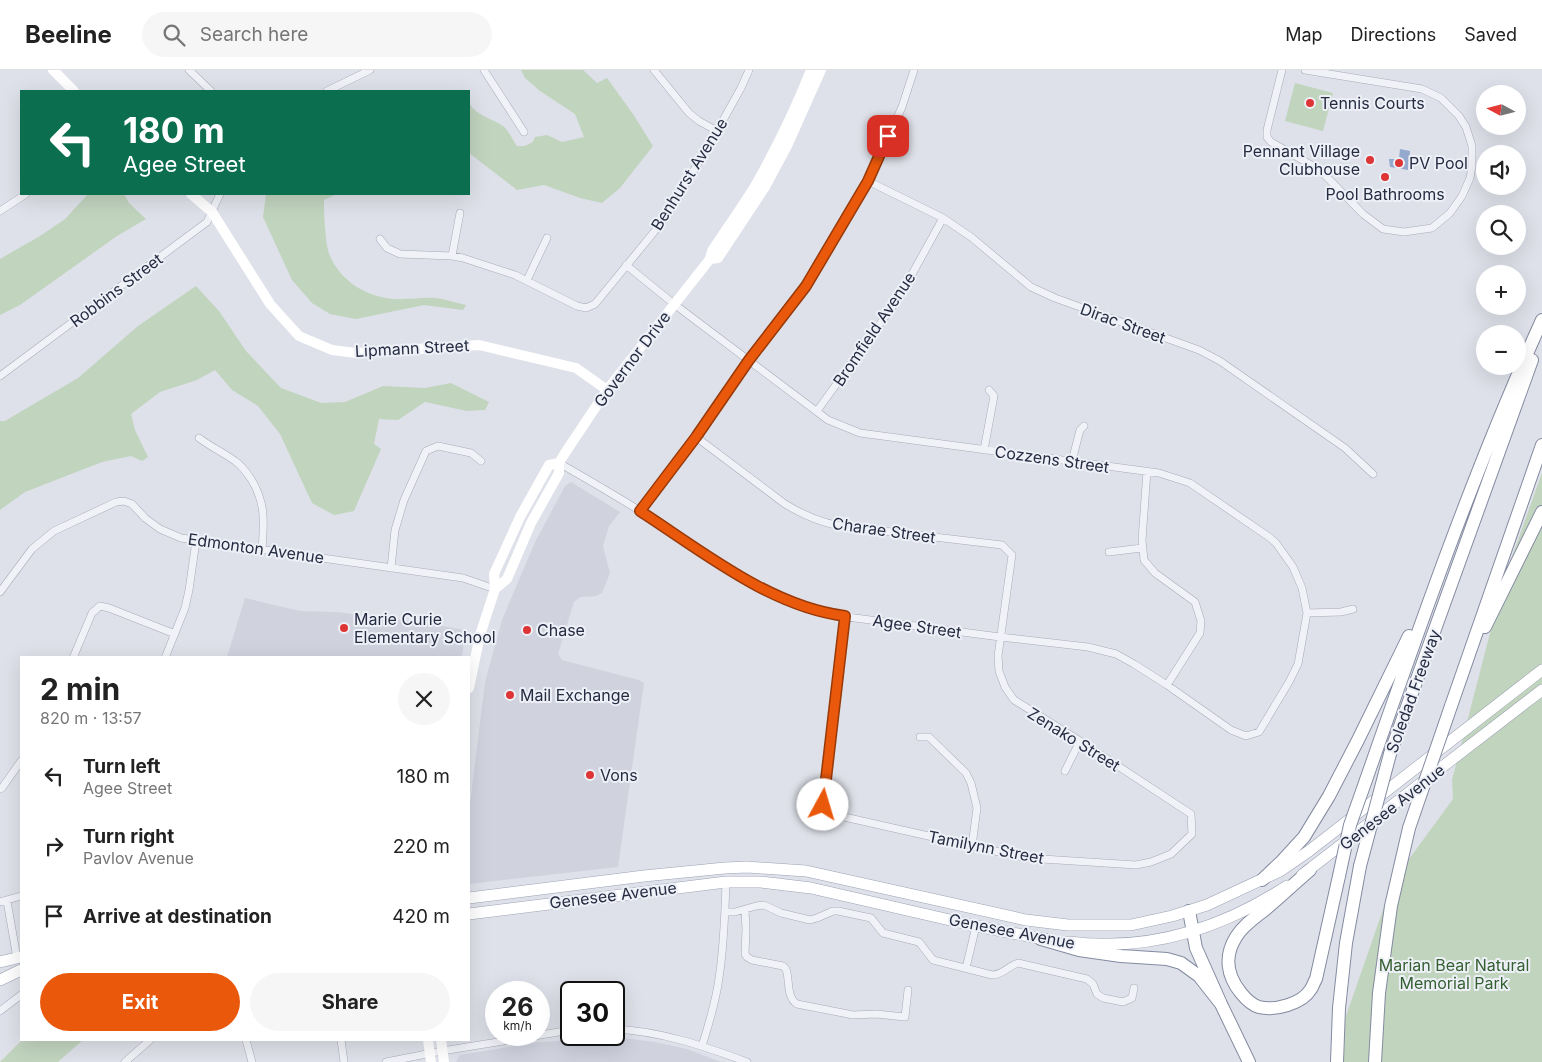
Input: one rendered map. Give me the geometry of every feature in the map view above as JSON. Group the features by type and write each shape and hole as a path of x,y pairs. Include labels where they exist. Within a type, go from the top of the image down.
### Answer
{"highway":[{"path":"1310,870 1248,923 1236,937 1229,955 1229,973 1235,986 1245,998 1259,1006 1285,1007 1296,1002 1310,991 1318,971 1350,825 1451,543 1517,375 1542,320"},
{"name":"Soledad Freeway","path":"1337,1062 1338,1008 1346,943 1360,866 1390,754 1542,332"},
{"path":"1375,1062 1379,993 1391,906 1409,828 1542,445"},
{"path":"1461,676 1542,512"},
{"path":"1262,880 1304,837 1329,796 1404,646 1451,543"},
{"path":"1189,911 1196,948 1249,1062"},
{"path":"1041,939 1079,950 1121,956 1167,959 1181,963 1199,976 1221,1004"}],"main road":[{"path":"53,70 73,90"},
{"name":"Governor Drive","path":"495,589 507,580 531,522 559,473 559,462 608,390 710,259 712,251 758,182 779,142 811,70"},
{"name":"Governor Drive","path":"710,259 718,258 765,187 787,146 821,70"},
{"name":"Lipmann Street","path":"192,195 212,212 270,304 299,336 332,350 356,353 479,345 509,357 576,368 608,390"},
{"name":"Governor Drive","path":"470,683 480,635 495,589 494,574 520,517 549,465 559,462"},
{"name":"Genesee Avenue","path":"470,898 644,876 747,867 806,872 1026,920 1068,925 1131,925 1172,916 1207,905 1280,871 1309,851 1542,670"},
{"name":"Genesee Avenue","path":"470,914 726,882 761,882 811,888 1041,939 1089,945 1152,941 1177,936 1239,914 1310,870 1542,690"},
{"path":"976,926 982,910"},
{"path":"0,962 19,957"},
{"path":"0,980 20,970"},
{"path":"428,1041 431,1058"},
{"path":"442,1045 444,1062"}],"street":[{"path":"189,70 210,90"},
{"path":"329,90 370,70"},
{"path":"484,70 524,132"},
{"path":"654,70 689,113 699,121 718,131"},
{"name":"Benhurst Avenue","path":"527,280 577,306 586,308 595,304 671,209 718,131 749,70"},
{"path":"640,511 696,437 749,360 806,286 868,181 902,107 914,70"},
{"path":"1282,70 1267,130 1267,136 1271,142 1320,170 1363,214 1383,229 1404,232 1432,228 1450,213 1462,196 1470,178 1473,156 1466,127 1458,116 1436,95 1422,89 1305,70"},
{"name":"Dirac Street","path":"868,181 943,218 971,236 1031,287 1055,298 1199,350 1220,361 1345,448 1373,474"},
{"path":"0,211 24,195"},
{"name":"Robbins Street","path":"0,376 207,222 220,195"},
{"path":"452,256 460,213"},
{"name":"Bromfield Avenue","path":"817,411 900,296 943,218"},
{"path":"380,239 387,248 400,254 463,258 527,280 547,238"},
{"name":"Cozzens Street","path":"626,265 674,304 828,420 860,433 1159,473 1190,484 1269,537 1276,543 1293,567 1302,588 1307,614 1298,664 1259,732 1246,736 1231,730"},
{"path":"984,450 994,396 989,390"},
{"path":"1072,461 1080,430 1084,426"},
{"name":"Charae Street","path":"696,437 786,504 800,513 815,519 844,527 1002,545 1012,555 1000,637"},
{"path":"200,438 209,446 237,462 258,490 263,505 262,550"},
{"path":"390,568 394,530 404,500 426,451 438,446 470,453 480,462"},
{"name":"Agee Street","path":"559,462 640,511 746,580 794,604 814,611 845,616 1088,647 1116,654 1167,685 1231,730"},
{"path":"1148,471 1142,548 1144,560 1155,573 1195,602 1202,621 1200,633 1167,685"},
{"name":"Edmonton Avenue","path":"0,592 32,549 54,531 116,502 124,501 132,504 145,518 160,529 180,538 463,578 495,589"},
{"path":"166,656 190,590 196,541"},
{"path":"1110,552 1142,548"},
{"path":"74,656 92,612 100,606 175,634"},
{"path":"1307,614 1341,612 1353,609"},
{"name":"Tamilynn Street","path":"845,616 823,799 826,812 1017,856 1136,865 1151,862 1171,854 1192,834 1191,814"},
{"name":"Zenako Street","path":"1000,637 999,671 1005,687 1014,700 1191,814"},
{"path":"920,737 929,737 966,773 971,783 977,808 972,846"},
{"path":"1065,771 1080,742"},
{"path":"0,789 20,762"},
{"path":"702,1046 712,1015 719,979 724,943 726,882"},
{"path":"19,957 3,901 20,896"},
{"path":"725,912 735,912 764,905 781,913 810,920 833,911 871,918 883,933 919,942 933,960 992,975 999,975 1011,965 1018,964 1088,979 1093,984 1097,994 1103,998 1123,1002 1132,998 1134,988"},
{"path":"745,910 745,954 752,960 783,966 786,969 791,996 793,1001 798,1004 853,1015 876,1014 905,1017 908,990"},
{"path":"966,968 976,926"},
{"path":"0,1011 20,996"},
{"path":"625,1030 657,1034 702,1046 747,1062"},
{"path":"386,1062 431,1058 442,1045 560,1031"},
{"path":"125,1062 149,1041"},
{"path":"246,1041 252,1062"},
{"path":"342,1041 344,1062"}],"shaded area":[{"path":"571,482 620,512 609,526 603,546 610,573 602,593 596,596 580,597 574,602 558,654 562,660 639,680 644,683 618,867 470,884 470,804 485,682 502,620 535,542 565,486"},
{"name":"Marie Curie Elementary School","path":"245,598 300,611 337,612 464,630 462,656 227,656"},
{"path":"625,1038 687,1049 721,1062 456,1062 460,1055 514,1046 550,1046 550,1041 560,1041 560,1046 625,1046"}],"green space":[{"path":"521,70 583,70 597,83 607,78 653,146 620,188 602,203 580,198 544,185 517,190 470,154 470,104 480,114 505,128 517,146 525,146 533,142 535,137 547,135 562,142 584,137 575,114 540,91 525,78"},
{"name":"Tennis Courts","path":"1295,83 1333,93 1323,131 1285,121"},
{"path":"87,195 125,195 129,203 146,219 117,236 20,305 0,315 0,259 65,219"},
{"path":"266,195 335,195 324,200 328,251 340,272 353,284 369,293 386,298 436,298 466,305 463,310 424,305 356,319 330,314 312,303 292,280 263,217"},
{"path":"196,286 219,311 246,351 281,388 321,403 345,402 383,386 425,388 451,383 489,402 485,410 467,411 425,402 398,420 379,419 374,444 381,449 354,511 334,515 312,503 280,434 258,406 232,390 215,370 197,380 160,392 131,414 135,430 148,457 142,461 131,456 102,462 25,492 0,510 0,421 5,421 78,378 138,326"},
{"name":"Marian Bear Natural Memorial Park","path":"1542,473 1542,1062 1330,1062 1393,881 1453,799 1452,780 1504,579"},
{"path":"21,1041 82,1041 58,1062 0,1062"}],"water":[{"name":"PV Pool","path":"1400,149 1410,151 1408,170 1390,167 1389,159 1399,159"}],"place":[{"name":"Tennis Courts","path":"1310,103"},
{"name":"Pennant Village Clubhouse","path":"1370,160"},
{"name":"PV Pool","path":"1399,163"},
{"name":"Pool Bathrooms","path":"1385,177"},
{"name":"Marie Curie Elementary School","path":"344,628"},
{"name":"Chase","path":"527,630"},
{"name":"Mail Exchange","path":"510,695"},
{"name":"Vons","path":"590,775"}],"route":[{"path":"823,805 845,616 814,611 794,604 746,580 640,511 696,437 749,360 806,286 868,181 888,136"}]}
